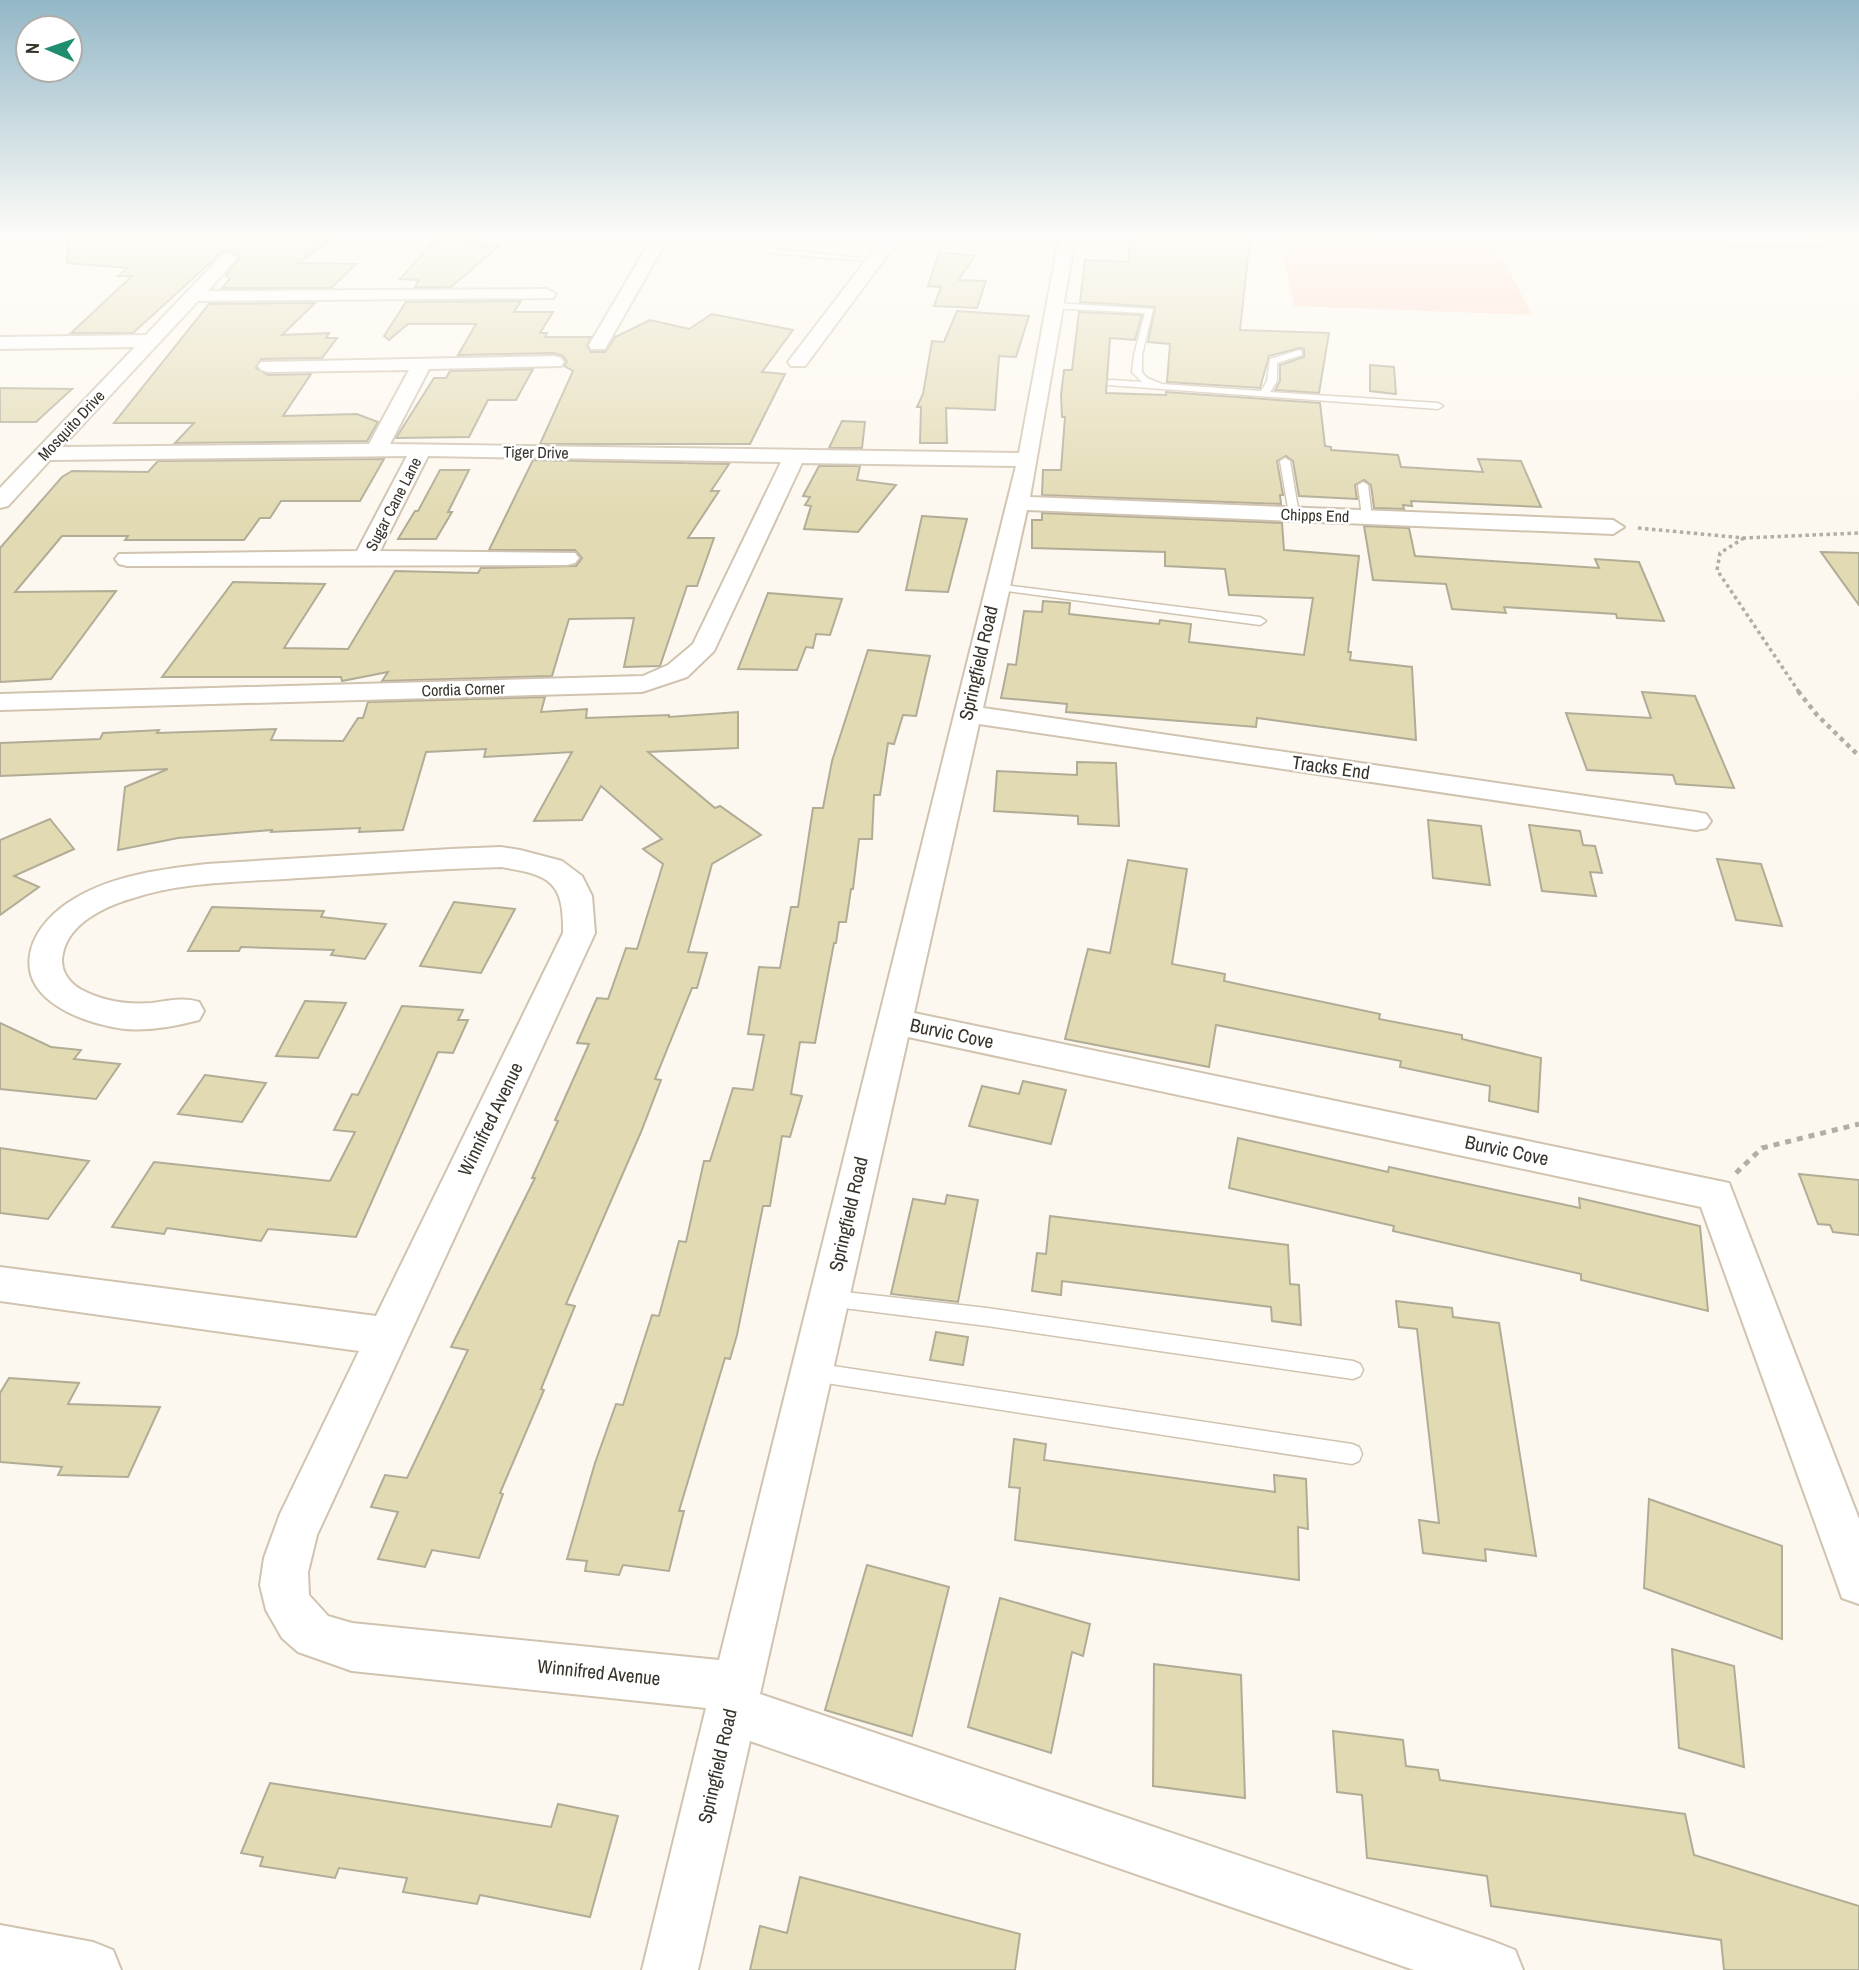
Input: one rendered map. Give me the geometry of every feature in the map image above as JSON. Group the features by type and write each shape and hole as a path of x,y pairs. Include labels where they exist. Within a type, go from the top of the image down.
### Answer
{"street":[{"name":"Mosquito Drive","path":"0,501 160,330"},
{"path":"598,345 607,330"},
{"path":"798,362 823,330"},
{"name":"Springfield Road","path":"670,1970 1028,460 1051,330"},
{"path":"0,343 149,341"},
{"path":"268,366 554,362"},
{"path":"376,450 422,364"},
{"name":"Tiger Drive","path":"44,454 421,450 1028,460"},
{"name":"Sugar Cane Lane","path":"365,558 421,450"},
{"name":"Cordia Corner","path":"0,702 642,684 668,678 689,665 705,646 794,458"},
{"name":"Chipps End","path":"1016,503 1613,527"},
{"path":"127,559 567,558"},
{"name":"Tracks End","path":"966,714 1696,821"},
{"name":"Winnifred Avenue","path":"187,1011 126,1016 71,999 47,979 43,957 46,944 65,921 113,893 189,875 501,857 551,868 569,879 579,894 579,933 296,1530 283,1567 284,1597 312,1633 352,1647 733,1698 1495,1970"},
{"name":"Burvic Cove","path":"893,1021 1716,1194"},
{"path":"1716,1194 1859,1581"},
{"path":"0,1284 386,1336"}],"lane":[{"path":"1145,330 1138,355 1138,372 1144,380 1160,387"},
{"path":"1264,394 1272,382 1273,361 1299,353"},
{"path":"1111,383 1438,407"},
{"path":"1284,461 1294,514"},
{"path":"1363,485 1367,517"},
{"path":"996,587 1260,621"},
{"path":"828,1298 987,1317 1353,1370"},
{"path":"810,1372 1352,1454"}],"path":[{"path":"1613,527 1679,530 1744,538 1859,533"},
{"path":"1744,538 1720,553 1717,570 1793,684 1817,715 1859,756"},
{"path":"1716,1194 1762,1147 1859,1124"}],"building":[{"path":"74,330 136,330 133,333 71,333"},
{"path":"188,330 287,330 282,335 329,333 326,338 337,338 322,358 261,359 256,368 268,375 311,374 283,416 357,414 378,422 367,441 175,443 194,423 114,423"},
{"path":"388,330 401,330 389,340 384,336"},
{"path":"473,330 542,330 540,333 547,333 545,337 591,337 587,346 591,352 605,352 615,337 630,330 793,330 762,372 785,374 750,444 540,444 573,371 564,366 567,362 563,356 554,353 458,355"},
{"path":"949,330 1025,330 1016,357 999,356 995,410 946,408 947,443 920,443 921,407 917,407 923,394 932,341 944,342"},
{"path":"1077,330 1138,330 1135,340 1110,338 1106,393 1166,395 1166,392 1320,403 1325,446 1331,447 1331,450 1398,455 1401,467 1483,472 1478,459 1521,461 1541,507 1411,501 1412,506 1403,505 1404,509 1374,508 1371,485 1364,480 1355,485 1357,499 1299,496 1293,461 1286,456 1277,461 1283,495 1280,495 1281,504 1042,495 1043,470 1061,470 1065,417 1062,417 1061,395 1064,370 1072,370"},
{"path":"1150,330 1329,333 1319,393 1275,390 1280,381 1280,365 1304,357 1304,349 1269,356 1260,388 1167,382 1170,344 1148,342"},
{"path":"1370,365 1394,367 1396,394 1370,391"},
{"path":"533,369 516,400 488,400 469,437 396,438 434,378 446,378 450,371"},
{"path":"0,388 72,389 36,422 0,422"},
{"path":"842,421 865,422 862,448 829,448"},
{"path":"384,459 360,501 281,501 270,518 260,518 244,540 125,540 128,536 62,536 15,592 116,591 51,679 0,682 0,548 62,477 72,471 148,472 158,461"},
{"path":"533,460 729,464 711,491 719,491 688,538 714,538 697,586 687,586 660,666 624,667 634,618 569,619 552,676 382,681 388,672 342,681 341,677 162,677 233,582 325,584 284,648 348,649 395,571 478,573 481,568 576,566 582,558 575,550 489,550"},
{"path":"819,466 860,466 857,480 896,485 858,532 804,529 811,506 805,505 810,497 803,496"},
{"path":"440,470 469,470 448,512 452,512 436,539 398,539 415,511 418,511"},
{"path":"1042,513 1282,523 1284,550 1359,556 1348,652 1351,652 1350,660 1412,667 1416,740 1257,718 1256,727 1066,712 1067,704 1001,698 1008,664 1016,665 1024,611 1042,612 1043,601 1070,603 1069,614 1159,624 1160,620 1191,624 1189,642 1304,655 1313,598 1229,595 1225,569 1165,566 1165,552 1032,548 1032,520 1042,520"},
{"path":"922,516 967,519 948,592 906,590"},
{"path":"1364,526 1409,528 1415,556 1599,568 1595,559 1639,562 1664,621 1617,618 1616,614 1504,607 1506,613 1452,609 1446,584 1373,580"},
{"path":"1821,552 1859,553 1859,605"},
{"path":"768,593 842,599 830,635 816,634 813,648 806,647 797,670 738,669"},
{"path":"868,650 930,656 916,716 903,715 894,744 888,743 880,795 874,795 872,839 859,839 846,922 839,922 815,1043 800,1042 791,1094 802,1096 790,1137 782,1136 770,1206 763,1206 737,1335 730,1359 725,1358 679,1511 684,1511 669,1571 623,1565 619,1575 585,1571 587,1561 567,1559 595,1463 616,1404 623,1405 652,1315 659,1316 679,1241 686,1242 704,1161 710,1161 733,1088 753,1090 764,1035 748,1034 759,967 780,968 791,907 798,907 813,808 823,808 832,761"},
{"path":"1642,692 1695,696 1734,788 1676,784 1673,775 1587,770 1566,713 1651,718"},
{"path":"545,697 541,712 587,709 586,718 669,717 738,712 738,748 648,752 715,808 720,806 761,835 712,864 688,952 707,953 697,988 692,988 655,1079 661,1080 641,1132 566,1304 575,1306 541,1389 544,1390 500,1493 503,1494 479,1558 432,1550 425,1567 378,1559 398,1512 371,1507 385,1475 407,1478 468,1350 451,1347 535,1178 532,1178 558,1121 555,1120 589,1044 577,1043 597,998 608,999 626,948 637,949 663,864 643,849 662,839 601,786 582,820 534,821 572,752 484,757 486,749 426,752 403,830 359,832 360,828 271,832 272,830 178,838 118,850 125,787 168,769 0,776 0,743 100,739 103,733 159,730 157,733 276,729 271,740 343,741 358,718 363,718 368,702"},
{"path":"1077,762 1116,763 1119,826 1078,824 1078,816 994,811 997,771 1077,775"},
{"path":"50,819 74,849 14,876 39,887 0,915 0,840"},
{"path":"1428,820 1481,826 1490,885 1433,878"},
{"path":"1529,825 1580,831 1583,845 1595,846 1602,873 1590,872 1596,896 1542,891"},
{"path":"1717,859 1761,864 1782,926 1736,920"},
{"path":"1128,860 1187,869 1172,964 1225,974 1224,981 1380,1014 1379,1019 1462,1035 1462,1039 1541,1058 1538,1112 1489,1101 1490,1086 1400,1067 1401,1061 1216,1025 1209,1067 1065,1039 1088,949 1110,953"},
{"path":"454,902 515,909 481,973 420,966"},
{"path":"212,907 324,911 321,917 386,924 365,959 331,955 334,950 241,947 239,951 188,951"},
{"path":"305,1001 346,1003 318,1058 276,1056"},
{"path":"402,1006 463,1010 458,1020 468,1020 453,1053 438,1052 356,1237 268,1229 261,1241 167,1228 164,1234 112,1227 154,1162 330,1181 355,1132 334,1130 352,1094 358,1095"},
{"path":"0,1023 51,1047 81,1050 74,1059 120,1064 96,1099 0,1089"},
{"path":"205,1075 266,1083 242,1122 178,1114"},
{"path":"1023,1081 1066,1090 1051,1144 969,1126 982,1086 1019,1094"},
{"path":"1238,1138 1388,1172 1389,1167 1580,1208 1579,1198 1700,1226 1708,1311 1581,1280 1581,1274 1393,1231 1394,1226 1229,1188"},
{"path":"0,1148 89,1161 48,1219 0,1213"},
{"path":"1799,1174 1859,1180 1859,1235 1833,1232 1830,1225 1818,1224"},
{"path":"947,1195 978,1200 958,1302 891,1294 913,1199 945,1204"},
{"path":"1050,1216 1288,1245 1290,1284 1299,1285 1301,1325 1272,1321 1271,1307 1062,1281 1061,1295 1032,1291 1037,1253 1046,1254"},
{"path":"1396,1301 1452,1308 1453,1317 1499,1323 1536,1556 1485,1549 1486,1561 1423,1553 1419,1520 1439,1523 1417,1329 1399,1327"},
{"path":"936,1332 968,1337 963,1365 930,1360"},
{"path":"9,1378 79,1383 68,1404 160,1407 128,1477 58,1475 62,1467 0,1462 0,1393"},
{"path":"1014,1439 1046,1444 1044,1460 1275,1492 1274,1475 1306,1479 1308,1529 1298,1527 1299,1580 1015,1540 1020,1488 1009,1487"},
{"path":"1649,1499 1782,1546 1782,1639 1644,1588"},
{"path":"867,1565 949,1587 912,1736 825,1710"},
{"path":"1000,1598 1090,1624 1083,1656 1072,1652 1051,1753 968,1727"},
{"path":"1672,1649 1734,1666 1744,1767 1679,1748"},
{"path":"1154,1664 1241,1675 1245,1798 1153,1786"},
{"path":"1333,1731 1403,1740 1406,1766 1438,1770 1440,1780 1685,1814 1694,1855 1859,1906 1859,1970 1724,1970 1721,1940 1491,1906 1487,1876 1367,1858 1362,1795 1337,1792"},
{"path":"270,1783 551,1827 558,1804 618,1816 590,1917 480,1895 477,1904 403,1892 407,1878 339,1868 335,1878 260,1866 263,1857 241,1853"},
{"path":"800,1877 1020,1934 1015,1970 750,1970 760,1926 787,1933"}]}
